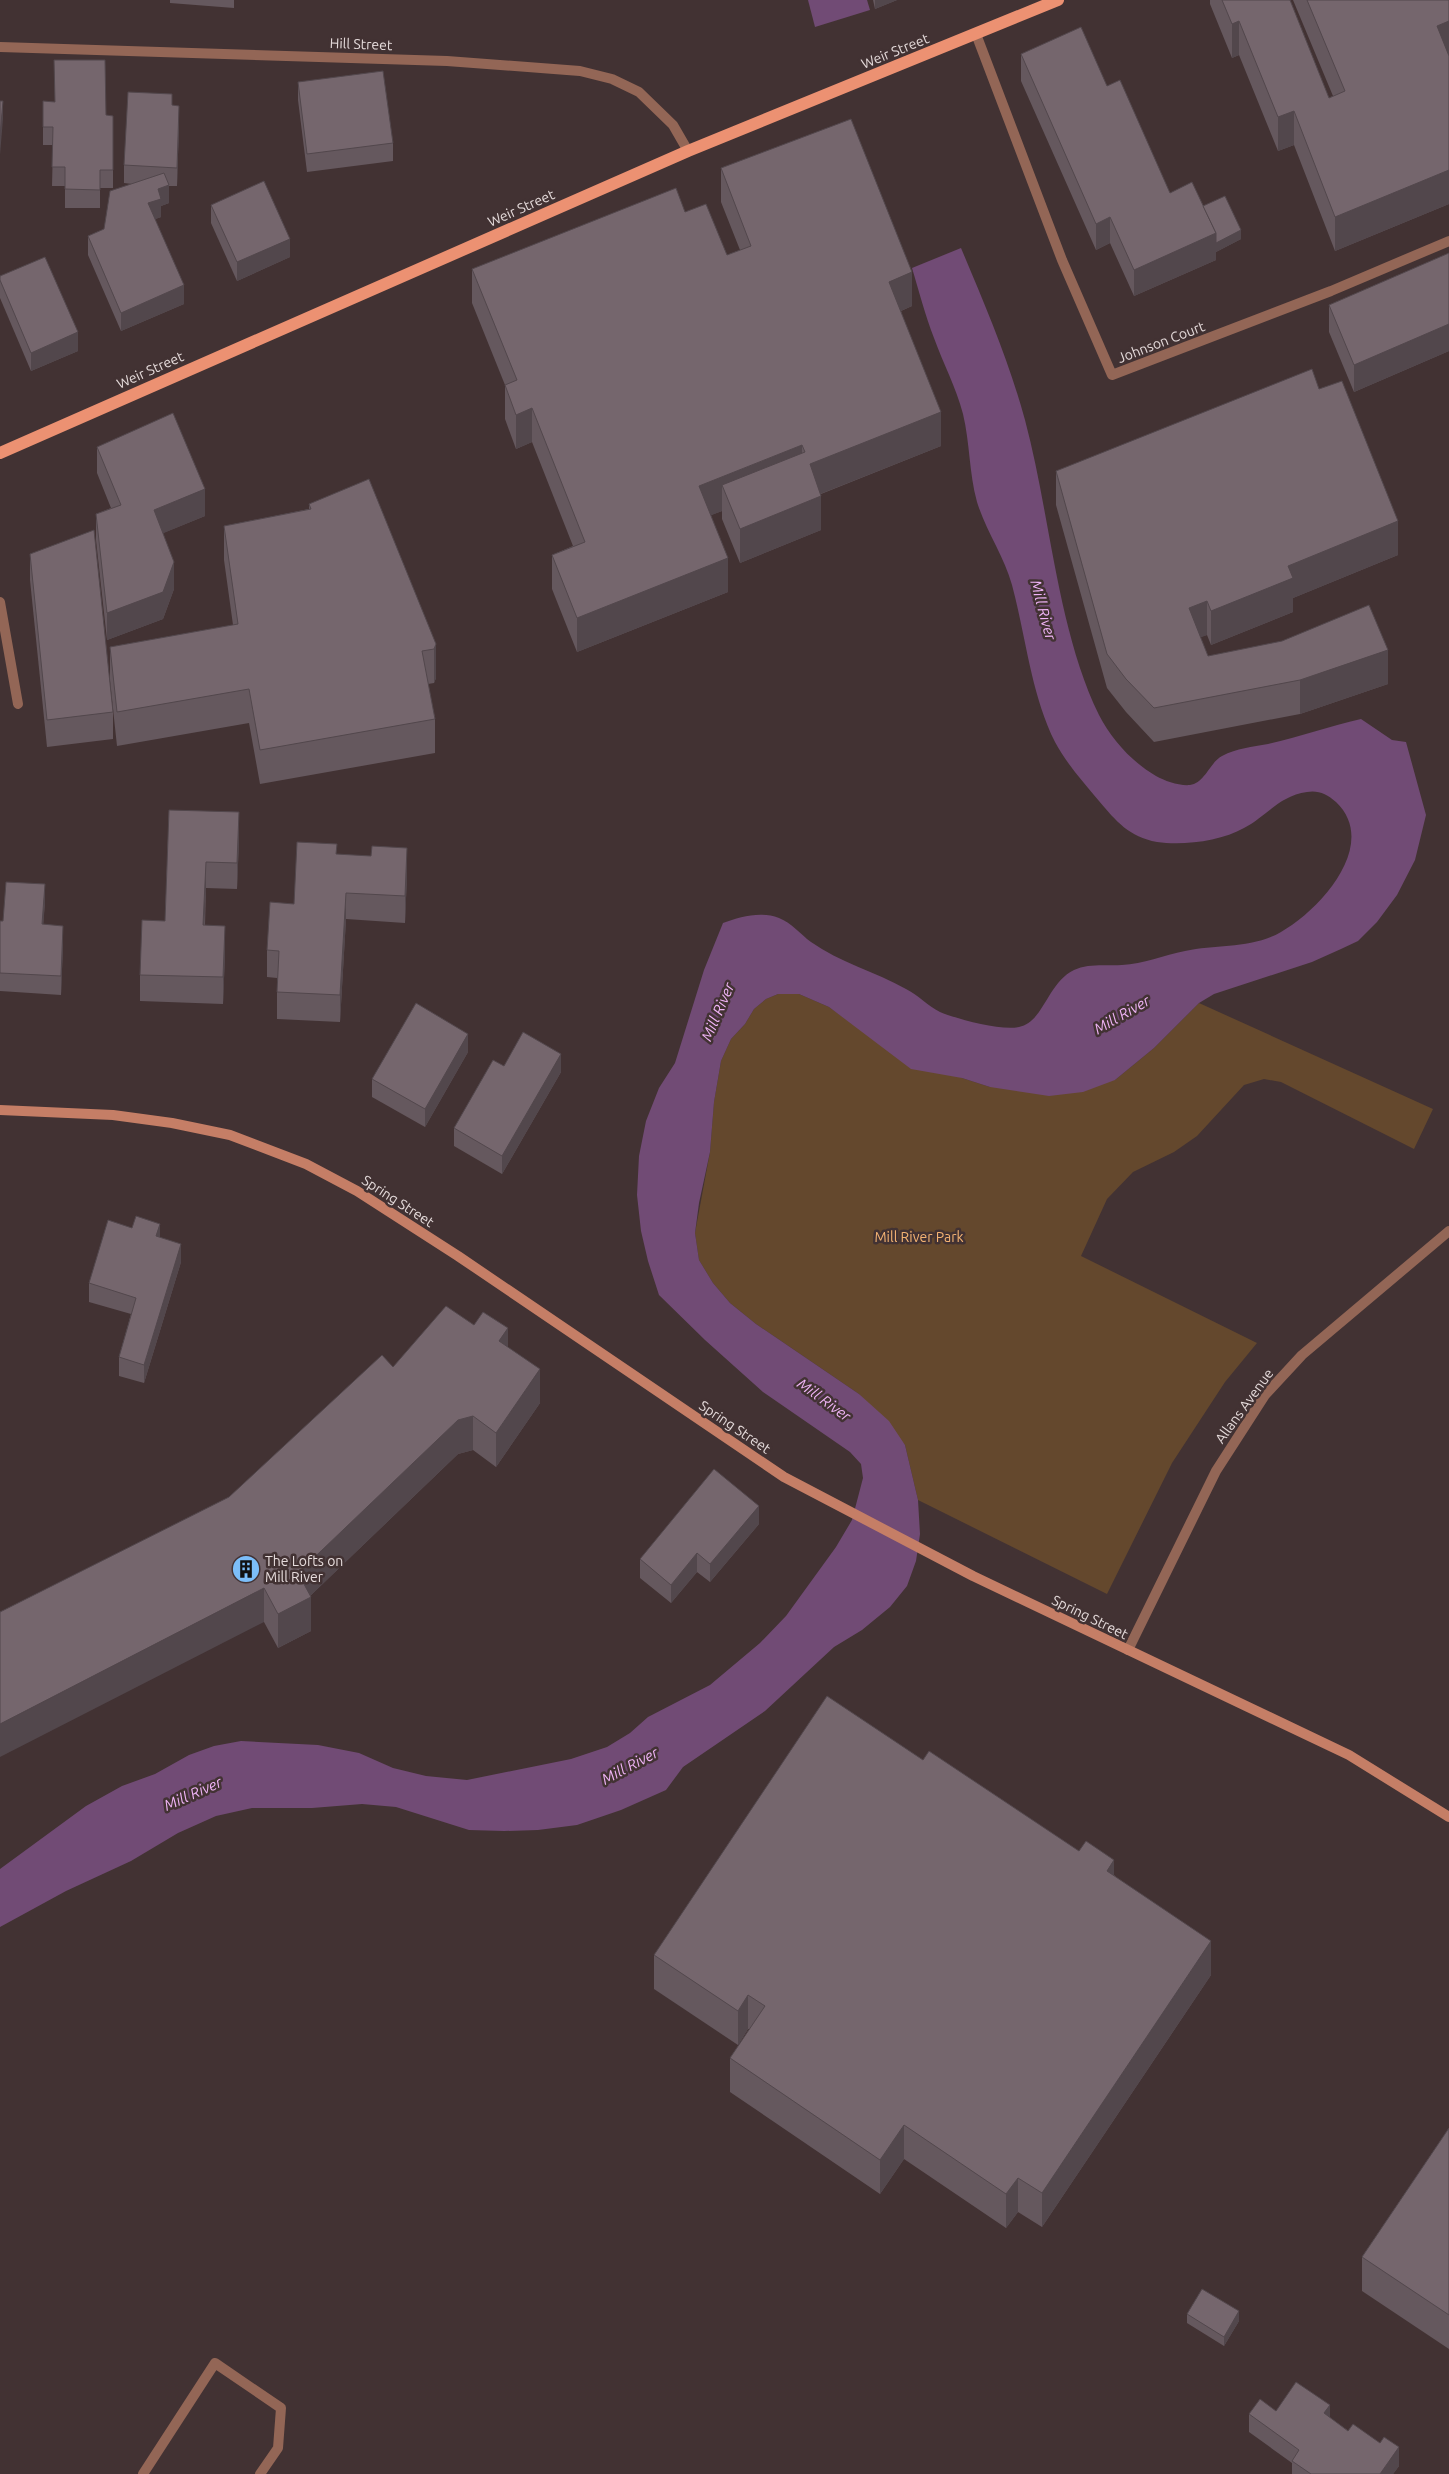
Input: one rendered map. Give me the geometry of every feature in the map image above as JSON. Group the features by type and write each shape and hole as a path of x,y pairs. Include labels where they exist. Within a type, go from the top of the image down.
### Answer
{"main road":[{"name":"Weir Street","path":"0,453 688,151 1058,0"},
{"name":"Spring Street","path":"0,1110 113,1115 172,1123 230,1136 306,1164 357,1191 458,1256 758,1460 803,1488 973,1576 1349,1755 1449,1817"}],"street":[{"name":"Johnson Court","path":"976,34 1062,260 1112,375 1331,291 1449,241"},
{"name":"Hill Street","path":"0,48 446,61 580,71 612,79 639,92 673,125 688,151"},
{"path":"0,602 18,704"},
{"name":"Allans Avenue","path":"1128,1650 1216,1471 1265,1395 1302,1355 1449,1231"},
{"path":"142,2474 216,2363 281,2408 278,2448 260,2474"}],"green space":[{"name":"Mill River Park","path":"778,994 799,994 829,1007 854,1025 962,1078 990,1087 1115,1080 1154,1048 1199,1003 1433,1109 1414,1149 1281,1082 1264,1079 1244,1085 1197,1136 1174,1152 1133,1172 1107,1199 1081,1256 1257,1343 1225,1382 1172,1463 1107,1594 918,1500 905,1445 859,1394 756,1324 730,1303 713,1283 699,1260 695,1233 710,1152 714,1102 721,1061 731,1039 745,1024 754,1009 766,999"}],"water":[{"path":"808,0 867,0 870,10 815,27"},
{"name":"Mill River","path":"961,248 996,333 1019,398 1034,456 1073,646 1099,715 1110,733 1123,750 1147,770 1168,781 1186,785 1200,780 1218,759 1233,751 1280,741 1361,719 1392,740 1406,742 1426,815 1415,860 1397,895 1377,922 1358,941 1312,962 1214,994 1199,1003 1154,1048 1115,1080 1083,1092 1049,1096 990,1087 962,1078 911,1069 829,1007 799,994 778,994 766,999 754,1009 745,1024 731,1039 721,1061 714,1102 710,1152 699,1203 695,1233 699,1260 713,1283 730,1303 756,1324 859,1394 889,1421 905,1445 918,1500 920,1534 916,1561 907,1586 890,1607 862,1630 834,1647 765,1711 683,1767 666,1790 621,1810 577,1825 538,1830 504,1831 469,1830 396,1807 362,1804 312,1808 252,1808 216,1816 178,1833 131,1861 66,1891 0,1927 0,1869 86,1806 122,1786 155,1774 189,1755 214,1746 241,1741 318,1745 359,1753 393,1768 426,1776 467,1780 571,1759 607,1747 630,1733 648,1717 710,1685 760,1643 786,1616 836,1547 852,1520 863,1478 861,1464 850,1452 763,1392 705,1340 659,1295 641,1231 637,1195 639,1156 646,1121 659,1088 675,1063 704,970 723,923 757,915 779,918 822,949 906,989 940,1012 979,1024 1011,1028 1027,1024 1034,1018 1051,992 1065,976 1079,968 1130,964 1185,951 1246,944 1281,932 1312,908 1340,874 1348,856 1351,837 1348,819 1336,802 1326,795 1319,792 1311,792 1289,797 1244,828 1224,836 1190,843 1157,842 1147,840 1131,832 1117,821 1081,780 1059,750 1040,705 1009,574 977,502 963,414 957,394 931,329 912,268"}],"building":[{"path":"1222,0 1290,0 1329,98 1345,91 1307,0 1449,0 1449,21 1437,26 1449,56 1449,170 1335,217 1294,111 1278,117 1239,21 1232,24"},
{"path":"1081,27 1107,86 1120,80 1170,193 1192,182 1216,233 1134,270 1110,217 1096,224 1021,54"},
{"path":"54,60 105,60 106,115 113,116 113,170 100,170 100,190 65,189 65,167 52,167 53,127 43,127 43,101 55,102"},
{"path":"383,71 393,143 307,154 298,82"},
{"path":"128,92 172,94 172,105 179,106 177,168 124,165"},
{"path":"0,101 3,101 0,136"},
{"path":"851,119 912,272 889,282 941,412 810,464 821,496 740,529 722,485 805,452 802,445 699,486 728,558 577,618 552,555 585,542 532,408 516,415 505,385 517,380 472,269 676,188 685,212 706,204 727,255 751,246 721,168"},
{"path":"164,173 169,185 158,189 161,199 148,203 184,285 121,313 88,236 104,229 110,191"},
{"path":"264,181 290,239 237,262 211,205"},
{"path":"1225,196 1241,230 1216,243 1216,233 1203,206"},
{"path":"1449,253 1449,324 1354,365 1329,305"},
{"path":"45,257 78,332 31,353 0,276"},
{"path":"1312,369 1319,389 1342,381 1398,521 1288,566 1293,578 1211,611 1207,601 1189,608 1208,656 1282,641 1369,605 1388,650 1300,680 1154,708 1126,679 1107,654 1056,471"},
{"path":"173,413 205,489 154,510 174,562 163,592 107,613 96,514 121,505 97,447"},
{"path":"369,479 436,644 434,649 422,651 435,719 260,750 249,689 117,712 110,647 238,624 224,526 311,509 309,504"},
{"path":"94,530 113,712 47,720 30,554"},
{"path":"169,810 239,812 237,863 206,862 203,925 225,926 223,977 140,975 142,920 165,921"},
{"path":"297,842 337,844 336,854 371,856 372,846 407,848 405,896 346,893 340,995 277,992 279,951 267,950 270,902 294,904"},
{"path":"6,882 45,884 42,924 63,926 61,976 0,973 0,921 3,921"},
{"path":"416,1003 468,1034 425,1109 372,1079"},
{"path":"523,1032 561,1054 502,1156 454,1128 493,1060 504,1066"},
{"path":"136,1216 160,1224 156,1236 181,1244 144,1365 119,1357 136,1298 89,1283 108,1220 132,1228"},
{"name":"The Lofts on Mill River","path":"446,1306 474,1325 483,1312 508,1328 499,1341 540,1369 496,1433 473,1416 458,1420 298,1573 311,1597 278,1614 264,1588 0,1724 0,1612 229,1497 382,1355 393,1367"},
{"path":"714,1469 759,1506 710,1564 697,1553 671,1585 640,1559"},
{"path":"827,1696 923,1760 929,1751 1079,1851 1086,1841 1114,1860 1107,1871 1211,1941 1042,2193 1018,2178 1006,2194 904,2125 880,2160 730,2058 765,2006 748,1995 738,2011 654,1955"},
{"path":"1449,2128 1449,2315 1362,2257"},
{"path":"1202,2289 1239,2311 1224,2337 1187,2314"},
{"path":"1296,2382 1330,2405 1324,2413 1348,2431 1353,2424 1380,2443 1384,2437 1399,2447 1380,2474 1311,2474 1292,2461 1299,2450 1249,2414 1260,2399 1276,2411"}],"place":[{"name":"The Lofts on Mill River","path":"246,1569"}]}
